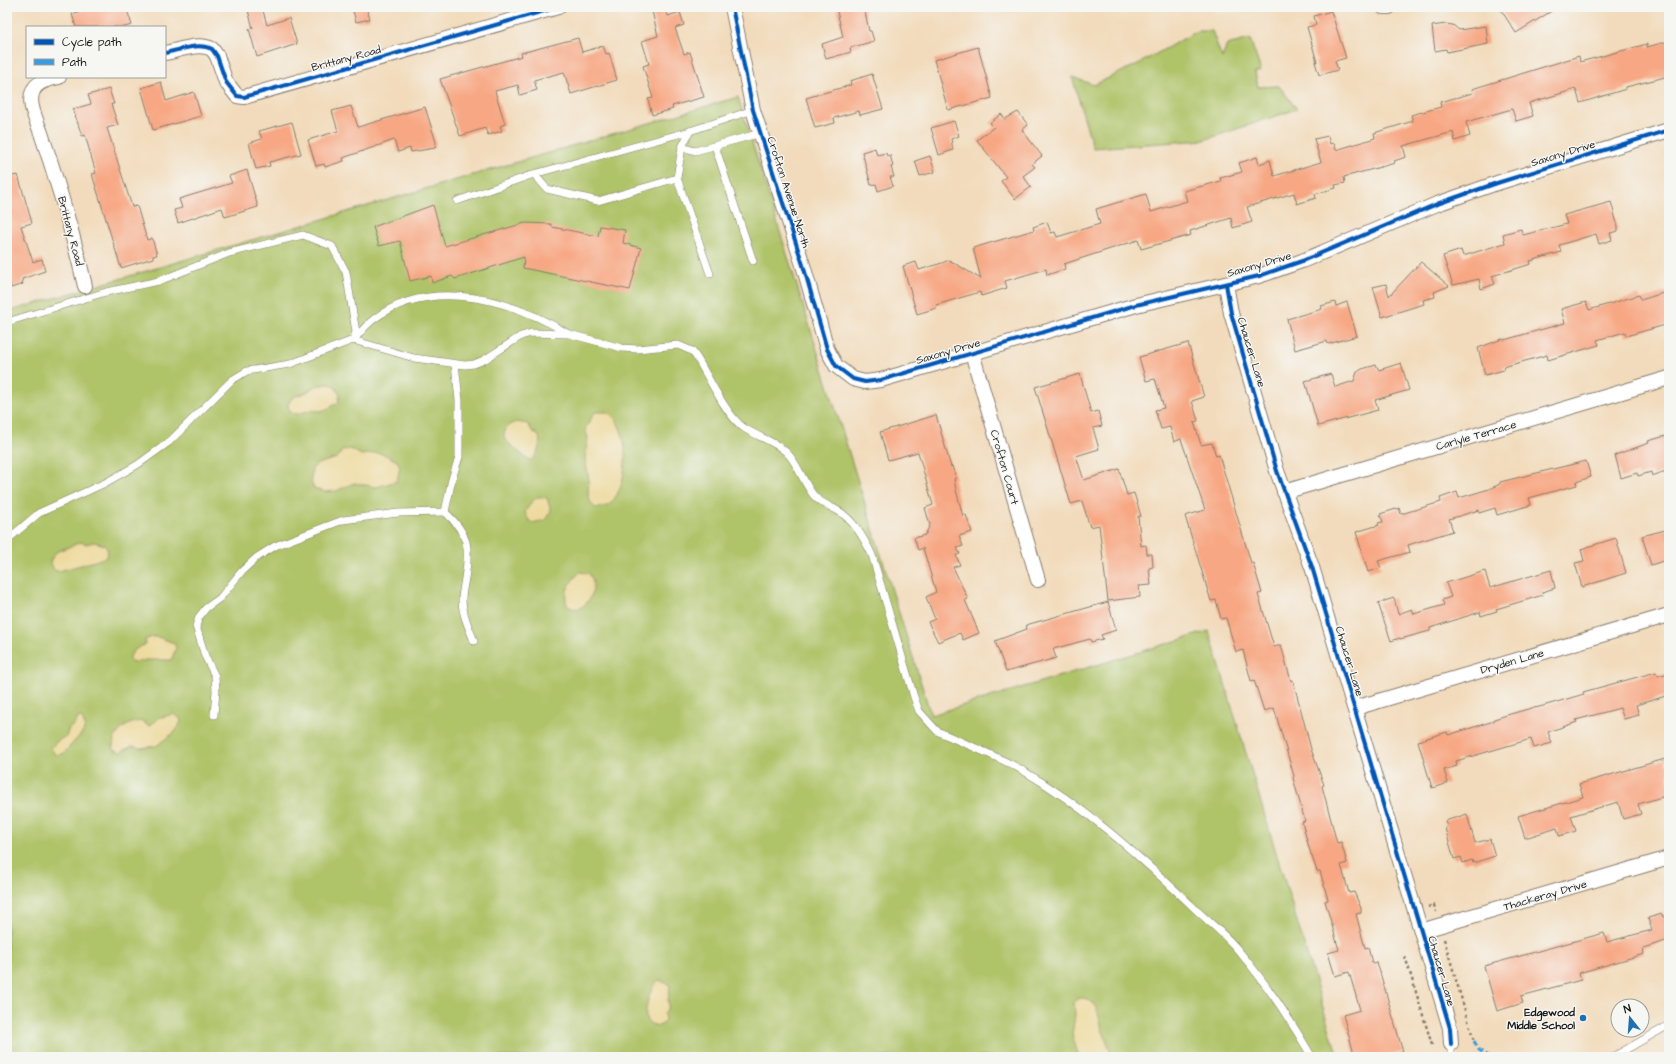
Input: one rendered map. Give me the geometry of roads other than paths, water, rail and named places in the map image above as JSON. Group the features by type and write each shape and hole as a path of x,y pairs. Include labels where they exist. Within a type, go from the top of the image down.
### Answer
{"street":[{"name":"Brittany Road","path":"166,53 198,46 206,46 212,49 231,91 237,96 244,97 558,7"},
{"name":"Crofton Avenue North","path":"732,7 753,110 803,265 827,350 836,366 847,375"},
{"path":"1383,7 1390,7"},
{"name":"Brittany Road","path":"55,78 39,84 33,91 31,100 59,188 85,286"},
{"name":"Saxony Drive","path":"847,375 853,379 865,382 881,380 1136,305 1259,276 1302,261 1437,204 1669,130"},
{"name":"Chaucer Lane","path":"1226,284 1231,312 1284,492 1312,567 1450,1028 1451,1051"},
{"name":"Crofton Court","path":"972,353 1038,580"},
{"name":"Carlyle Terrace","path":"1284,492 1669,378"},
{"name":"Dryden Lane","path":"1354,708 1669,615"},
{"name":"Thackeray Drive","path":"1421,931 1669,858"}],"lane":[{"path":"456,201 534,174 690,131 753,110"},
{"path":"690,131 682,147 677,178 710,274"},
{"path":"682,147 695,151 760,132"},
{"path":"715,146 753,261"},
{"path":"534,174 547,189 598,201 677,178"},
{"path":"7,322 106,292 159,281 229,253 302,235 332,246 346,272 356,332 352,340"},
{"path":"7,540 39,513 105,483 137,465 169,442 232,380 247,371 290,364 352,340 374,319 401,305 436,296 492,301 511,307 556,326 569,334"},
{"path":"352,340 414,358 455,364 474,364 489,357 521,336 531,333 569,334 622,348 636,349 678,345 692,351 730,413 743,427 776,444 788,453 806,484 817,498 840,512 852,523 868,546 872,555 905,671 920,711 926,720 937,731 1022,770 1067,799 1109,831 1237,948 1259,975 1286,1014 1312,1057"},
{"path":"445,512 452,479 459,457 459,400 455,364"},
{"path":"214,715 216,691 215,676 205,656 196,626 199,617 206,608 220,598 242,571 256,558 274,546 343,520 398,513 445,512 456,522 465,536 467,555 462,599 464,616 474,641"},
{"path":"1613,1057 1669,1026"}],"place":[{"name":"Edgewood Middle School","path":"1583,1018"}]}
